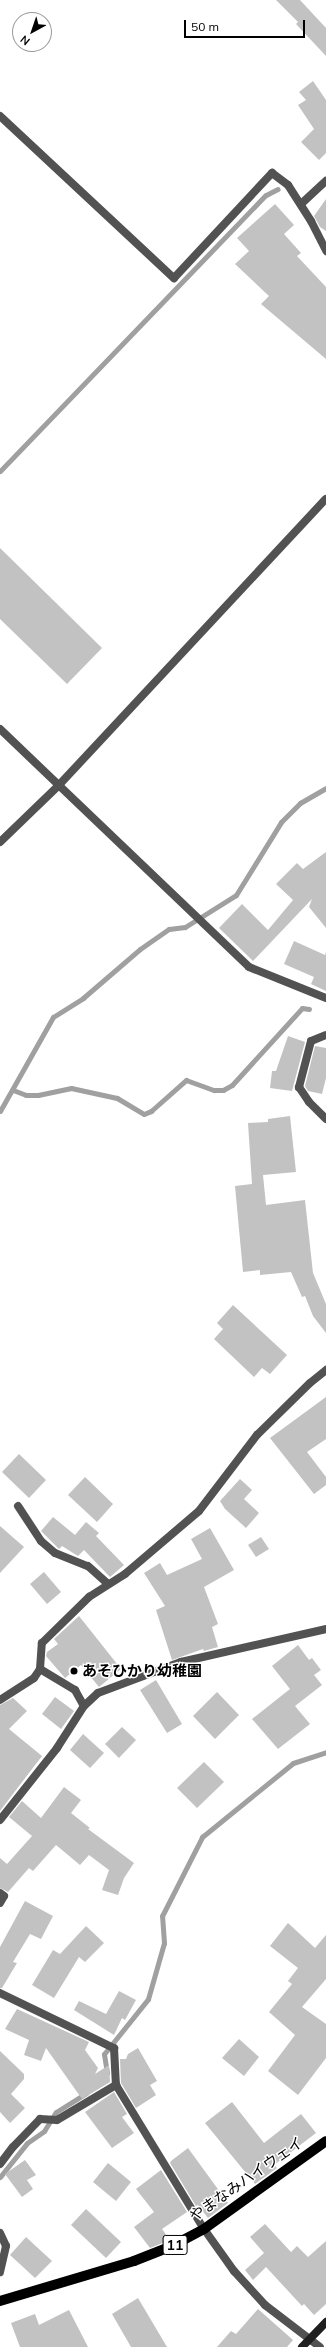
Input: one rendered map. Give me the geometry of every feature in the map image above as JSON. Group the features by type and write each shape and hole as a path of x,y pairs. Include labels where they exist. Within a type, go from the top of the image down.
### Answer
{"main road":[{"name":"やまなみハイウェイ","path":"0,2301 134,2261 172,2246 204,2229 326,2141"},
{"path":"302,2347 326,2322"}],"street":[{"path":"0,116 174,278 272,173 288,185 301,204 326,251"},
{"path":"301,204 326,181"},
{"path":"0,842 59,785 326,498"},
{"path":"0,729 249,967 326,998"},
{"path":"326,1035 311,1041 299,1087 309,1102 326,1119"},
{"path":"0,1700 34,1678 40,1669 42,1643 89,1597 125,1574 199,1511 257,1435 310,1383 326,1370"},
{"path":"18,1506 41,1541 55,1553 88,1566 108,1584"},
{"path":"0,1820 57,1748 84,1706 98,1693 181,1662 326,1629"},
{"path":"40,1669 75,1690 84,1706"},
{"path":"0,1893 4,1896 0,1903"},
{"path":"0,1993 114,2048 116,2085 204,2229 234,2271 265,2305 311,2338 320,2347"},
{"path":"0,2164 40,2119 57,2120 116,2085"},
{"path":"0,2233 6,2246 0,2272"}],"building":[{"path":"276,0 300,0 326,28 326,56 296,24 298,22"},
{"path":"313,81 326,100 326,153 319,160 301,142 314,129 298,105 306,100 299,92"},
{"path":"326,199 326,231 320,227 314,216"},
{"path":"275,204 294,225 284,234 301,253 297,256 326,287 326,359 261,304 269,296 235,264 249,251 237,238"},
{"path":"0,548 102,648 67,684 0,619"},
{"path":"326,852 326,928 309,907 312,899 253,961 219,928 242,904 268,930 293,900 276,884 297,863 303,869"},
{"path":"294,941 325,955 326,952 326,991 311,984 314,977 284,964"},
{"path":"288,1036 305,1042 292,1091 270,1088 272,1071 276,1071"},
{"path":"315,1046 326,1048 326,1078 322,1094 308,1091 305,1086"},
{"path":"290,1116 296,1172 263,1175 266,1205 305,1200 313,1273 326,1304 326,1333 313,1316 305,1296 302,1297 291,1272 260,1275 260,1270 243,1272 235,1186 252,1184 248,1123 268,1122 268,1119"},
{"path":"233,1305 287,1355 270,1374 262,1368 254,1377 214,1339 223,1329 217,1323"},
{"path":"326,1397 326,1439 307,1452 326,1477 326,1485 314,1494 270,1438"},
{"path":"19,1454 46,1480 29,1498 2,1472"},
{"path":"85,1477 113,1504 97,1522 68,1495"},
{"path":"240,1479 252,1490 244,1499 259,1513 246,1528 225,1509 220,1501"},
{"path":"53,1517 75,1535 86,1522 99,1533 96,1536 124,1565 110,1577 84,1550 78,1556 62,1546 59,1549 41,1531"},
{"path":"0,1526 24,1547 0,1573"},
{"path":"210,1528 234,1570 204,1587 218,1624 212,1627 218,1647 204,1651 203,1649 172,1660 156,1610 165,1606 144,1573 160,1563 167,1575 202,1559 191,1539"},
{"path":"261,1537 269,1549 256,1557 248,1545"},
{"path":"44,1572 61,1592 47,1604 30,1584"},
{"path":"79,1616 121,1669 99,1687 81,1665 65,1678 46,1656 47,1652 58,1644 54,1639"},
{"path":"298,1645 309,1660 312,1658 321,1670 314,1675 322,1685 295,1706 310,1724 278,1749 252,1719 290,1689 272,1666"},
{"path":"156,1680 182,1724 167,1733 140,1690"},
{"path":"217,1692 239,1715 215,1739 193,1716"},
{"path":"55,1697 74,1711 61,1729 42,1714"},
{"path":"13,1698 27,1711 9,1729 42,1756 0,1811 0,1705"},
{"path":"122,1727 136,1740 119,1758 105,1744"},
{"path":"83,1734 104,1753 90,1768 70,1750"},
{"path":"204,1762 224,1782 197,1808 177,1788"},
{"path":"64,1787 81,1800 71,1813 90,1828 88,1829 134,1863 124,1878 118,1895 102,1890 109,1870 89,1855 80,1865 56,1845 33,1871 29,1868 8,1892 0,1888 0,1858 7,1864 32,1836 9,1817 22,1801 41,1818"},
{"path":"25,1901 53,1916 41,1939 30,1934 13,1962 17,1963 2,1988 0,1988 0,1947"},
{"path":"288,1923 315,1948 326,1935 326,1979 302,2007 326,2024 326,2058 298,2095 268,2071 295,2035 269,2012 292,1984 288,1981 298,1968 270,1946"},
{"path":"86,1926 104,1943 85,1962 79,1957 54,1998 32,1985 53,1950 60,1954"},
{"path":"119,1991 136,2000 125,2020 122,2018 114,2035 74,2010 79,2001 106,2014"},
{"path":"17,2009 89,2042 85,2050 98,2068 95,2074 109,2065 110,2082 82,2099 46,2048 41,2061 24,2055 29,2040 5,2029"},
{"path":"239,2039 259,2057 244,2076 222,2058"},
{"path":"138,2048 157,2081 150,2085 156,2095 136,2108 121,2083 120,2059 126,2059 128,2054"},
{"path":"0,2051 24,2074 24,2079 11,2094 25,2108 10,2123 0,2112"},
{"path":"114,2092 127,2114 122,2117 134,2133 112,2148 85,2112"},
{"path":"232,2102 264,2143 301,2114 316,2133 274,2165 277,2168 255,2184 205,2123"},
{"path":"188,2148 228,2203 208,2218 198,2205 196,2206 170,2163"},
{"path":"25,2160 36,2175 27,2180 33,2189 22,2197 5,2174"},
{"path":"108,2163 131,2182 116,2201 93,2182"},
{"path":"161,2170 187,2212 162,2229 170,2240 150,2248 134,2227 154,2212 136,2189"},
{"path":"86,2209 121,2242 106,2258 71,2225"},
{"path":"265,2224 291,2252 297,2246 308,2257 326,2241 326,2304 314,2315 304,2304 302,2306 266,2267 253,2280 245,2270 264,2253 250,2237"},
{"path":"26,2237 52,2261 35,2278 10,2255"},
{"path":"138,2298 167,2347 131,2347 112,2314"},
{"path":"258,2309 293,2340 287,2347 217,2347 231,2331 236,2334"},
{"path":"69,2310 88,2347 20,2347 11,2323 35,2314 39,2325"}],"waterway":[{"path":"0,471 266,195 278,189"},
{"path":"0,1111 53,1017 83,998 140,949 169,929 185,927 236,895 281,822 300,803 326,788"},
{"path":"13,1090 26,1095 38,1095 71,1088 117,1098 144,1114 151,1111 186,1080 214,1090 223,1090 232,1085 302,1008 309,1009"},
{"path":"107,2073 104,2054 148,1999 164,1943 162,1916 202,1837 293,1763 326,1752"},
{"path":"0,2177 27,2143 44,2131 56,2112 86,2093"}],"place":[{"name":"あそひかり幼稚園","path":"74,1671"}]}
